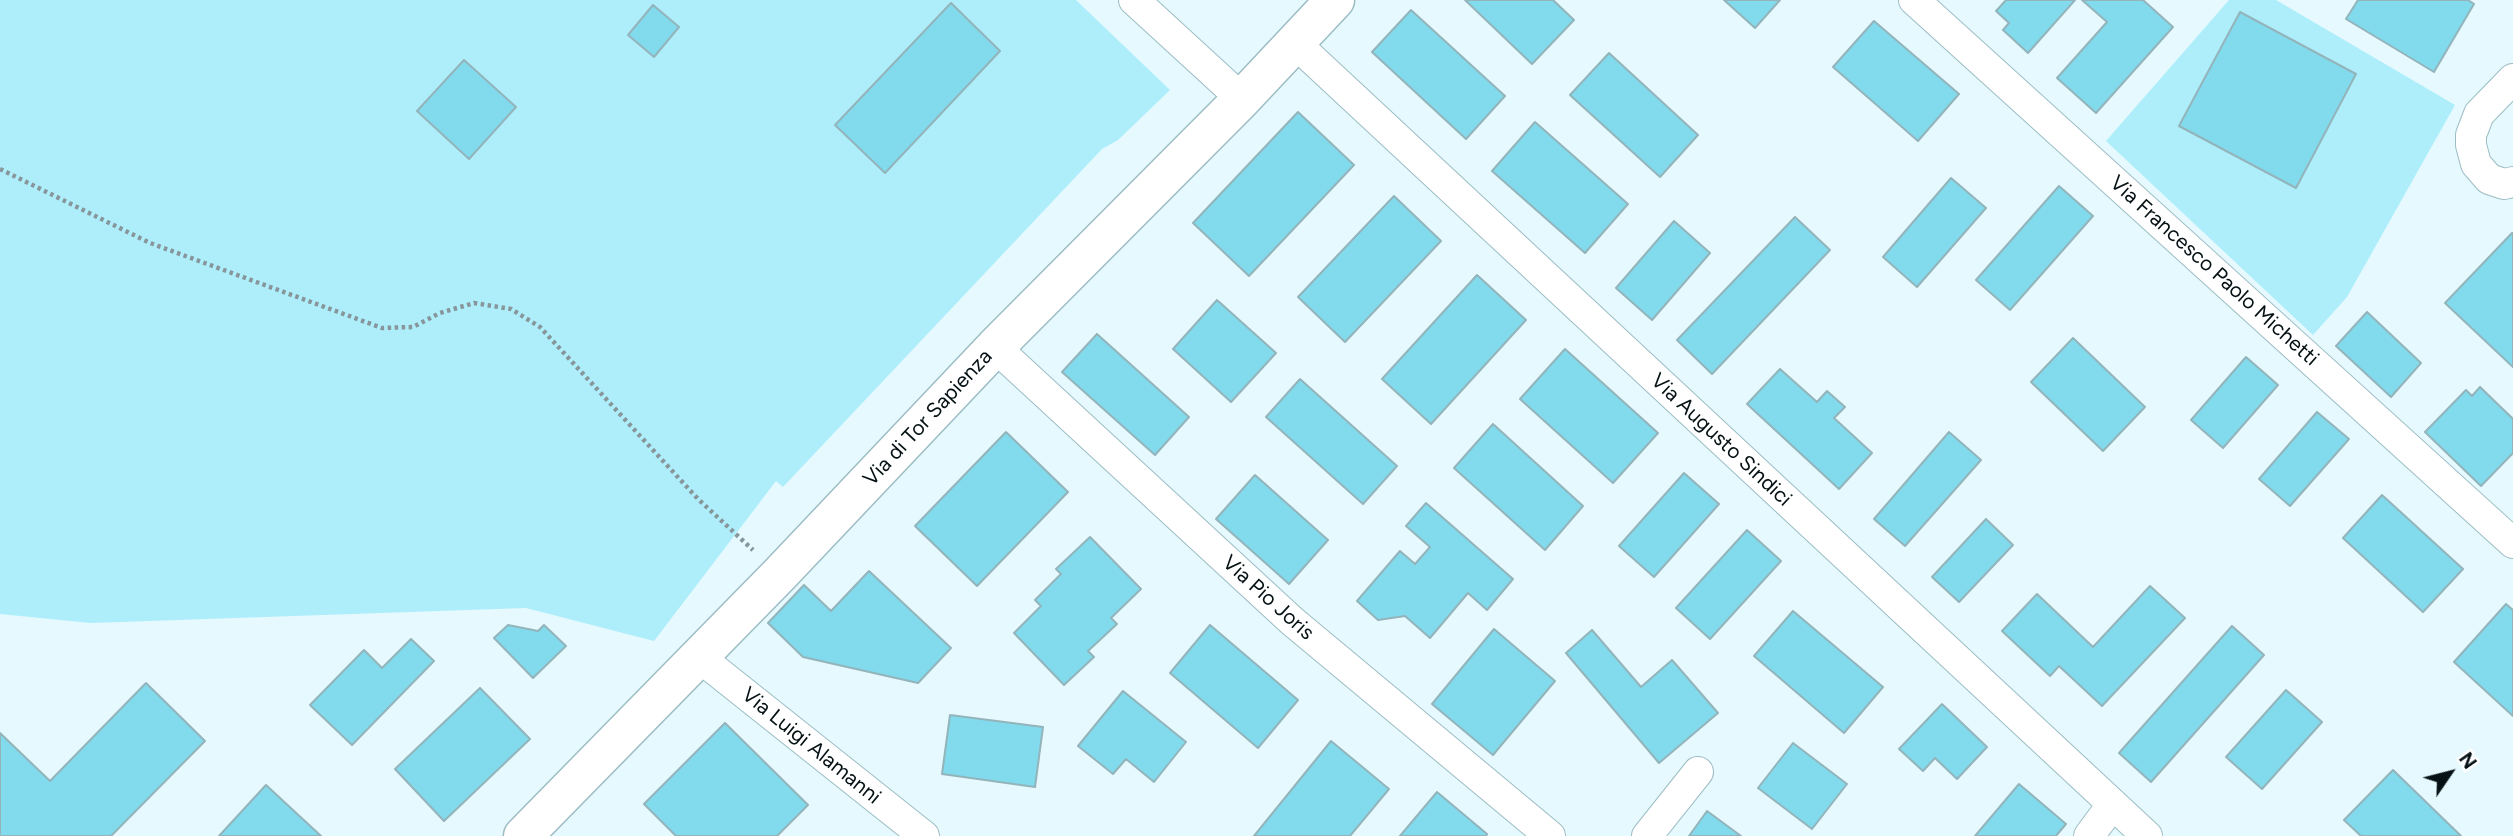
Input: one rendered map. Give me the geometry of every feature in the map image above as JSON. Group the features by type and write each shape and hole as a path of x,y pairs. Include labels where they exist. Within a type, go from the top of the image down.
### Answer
{"street":[{"path":"1134,0 1242,99"},
{"name":"Via di Tor Sapienza","path":"523,836 780,574 995,347 1242,99 1335,0"},
{"name":"Via Francesco Paolo Michetti","path":"1914,0 2513,543"},
{"name":"Via Augusto Sindici","path":"1295,43 2147,836"},
{"path":"2501,181 2476,164 2471,145 2472,135 2483,109 2513,79"},
{"name":"Via Pio Joris","path":"995,347 1292,621 1550,836"},
{"name":"Via Luigi Alamanni","path":"699,657 924,836"},
{"path":"1647,836 1698,772"},
{"path":"2089,836 2112,805"}],"path":[{"path":"0,169 150,243 383,328 413,327 440,313 474,303 511,309 540,327 698,499 780,574"}],"shaded area":[{"path":"0,0 1076,0 1170,90 1118,140 1102,149 783,487 776,481 654,641 526,608 91,623 0,614"},
{"path":"2229,0 2276,0 2455,105 2347,297 2313,335 2106,141"}],"building":[{"path":"1465,0 1553,0 1574,20 1532,64"},
{"path":"1724,0 1780,0 1755,28"},
{"path":"2006,0 2075,0 2028,53 2003,30 2009,23 1996,11"},
{"path":"2082,0 2143,0 2173,27 2096,113 2057,78 2107,22"},
{"path":"2358,0 2468,0 2474,4 2434,72 2346,19"},
{"path":"951,3 1000,51 885,173 835,125"},
{"path":"653,5 679,27 654,57 628,35"},
{"path":"1411,10 1505,96 1466,139 1372,52"},
{"path":"2240,12 2356,74 2296,188 2179,126"},
{"path":"1874,21 1959,94 1918,141 1833,67"},
{"path":"1609,53 1698,135 1660,177 1570,95"},
{"path":"464,60 516,107 469,159 417,111"},
{"path":"1298,112 1354,165 1249,276 1193,223"},
{"path":"1535,122 1628,204 1585,253 1492,171"},
{"path":"1951,178 1986,208 1917,287 1883,257"},
{"path":"2059,186 2093,216 2010,310 1976,280"},
{"path":"1394,196 1441,241 1345,342 1298,297"},
{"path":"1795,217 1830,250 1712,374 1677,340"},
{"path":"1674,221 1710,253 1652,320 1616,288"},
{"path":"2513,234 2513,367 2445,303"},
{"path":"1477,275 1526,320 1431,424 1382,379"},
{"path":"1217,300 1276,353 1231,402 1173,349"},
{"path":"2367,312 2421,363 2391,397 2336,346"},
{"path":"1097,334 1189,417 1155,455 1062,372"},
{"path":"2073,338 2145,407 2103,451 2031,382"},
{"path":"1565,349 1658,433 1613,483 1520,399"},
{"path":"2246,357 2278,385 2223,448 2191,420"},
{"path":"1780,369 1817,402 1827,391 1845,407 1834,418 1872,453 1839,489 1747,404"},
{"path":"1300,379 1397,466 1363,504 1266,417"},
{"path":"2480,387 2513,419 2513,453 2481,486 2425,432 2466,390 2472,396"},
{"path":"2317,412 2349,439 2290,506 2259,479"},
{"path":"1493,424 1583,506 1545,550 1454,468"},
{"path":"1006,432 1068,492 977,586 915,526"},
{"path":"1949,432 1981,460 1905,546 1874,519"},
{"path":"1684,473 1719,504 1654,577 1619,546"},
{"path":"1255,475 1328,540 1289,584 1216,519"},
{"path":"2382,495 2463,569 2423,612 2343,538"},
{"path":"1426,503 1513,579 1487,610 1468,593 1430,638 1405,616 1378,620 1357,601 1400,551 1415,564 1430,547 1406,526"},
{"path":"1986,519 2013,545 1959,602 1932,577"},
{"path":"1747,530 1781,561 1710,639 1676,608"},
{"path":"1090,537 1141,589 1111,618 1117,624 1088,651 1094,657 1064,685 1014,633 1041,606 1035,600 1061,574 1056,569"},
{"path":"869,571 951,648 918,683 803,657 768,623 804,585 831,611"},
{"path":"2150,586 2185,618 2102,706 2059,666 2050,676 2002,631 2037,594 2093,647"},
{"path":"2506,604 2513,610 2513,716 2454,662"},
{"path":"1793,611 1883,687 1844,733 1754,656"},
{"path":"508,625 538,631 544,625 566,646 533,678 494,638"},
{"path":"1210,625 1298,700 1258,748 1170,673"},
{"path":"2232,626 2264,655 2151,782 2119,753"},
{"path":"1494,629 1555,681 1493,755 1432,704"},
{"path":"1592,630 1641,687 1672,660 1718,713 1659,763 1566,653"},
{"path":"411,639 434,661 352,745 310,705 364,650 382,668"},
{"path":"146,683 205,741 111,836 0,836 0,733 50,781"},
{"path":"480,688 530,739 444,821 395,769"},
{"path":"2286,690 2322,722 2262,789 2226,757"},
{"path":"1123,691 1186,742 1154,782 1126,759 1113,774 1078,746"},
{"path":"1942,704 1987,747 1957,779 1935,758 1923,771 1899,749"},
{"path":"950,715 1043,727 1035,787 942,774"},
{"path":"725,723 808,805 777,836 676,836 644,804"},
{"path":"1331,741 1389,789 1350,836 1254,836"},
{"path":"1793,743 1847,784 1812,829 1758,788"},
{"path":"2393,770 2461,836 2361,836 2344,820"},
{"path":"2019,784 2066,824 2056,836 1975,836"},
{"path":"266,785 321,836 219,836"},
{"path":"1437,792 1487,834 1486,836 1400,836"},
{"path":"1707,811 1741,836 1689,836"}]}
